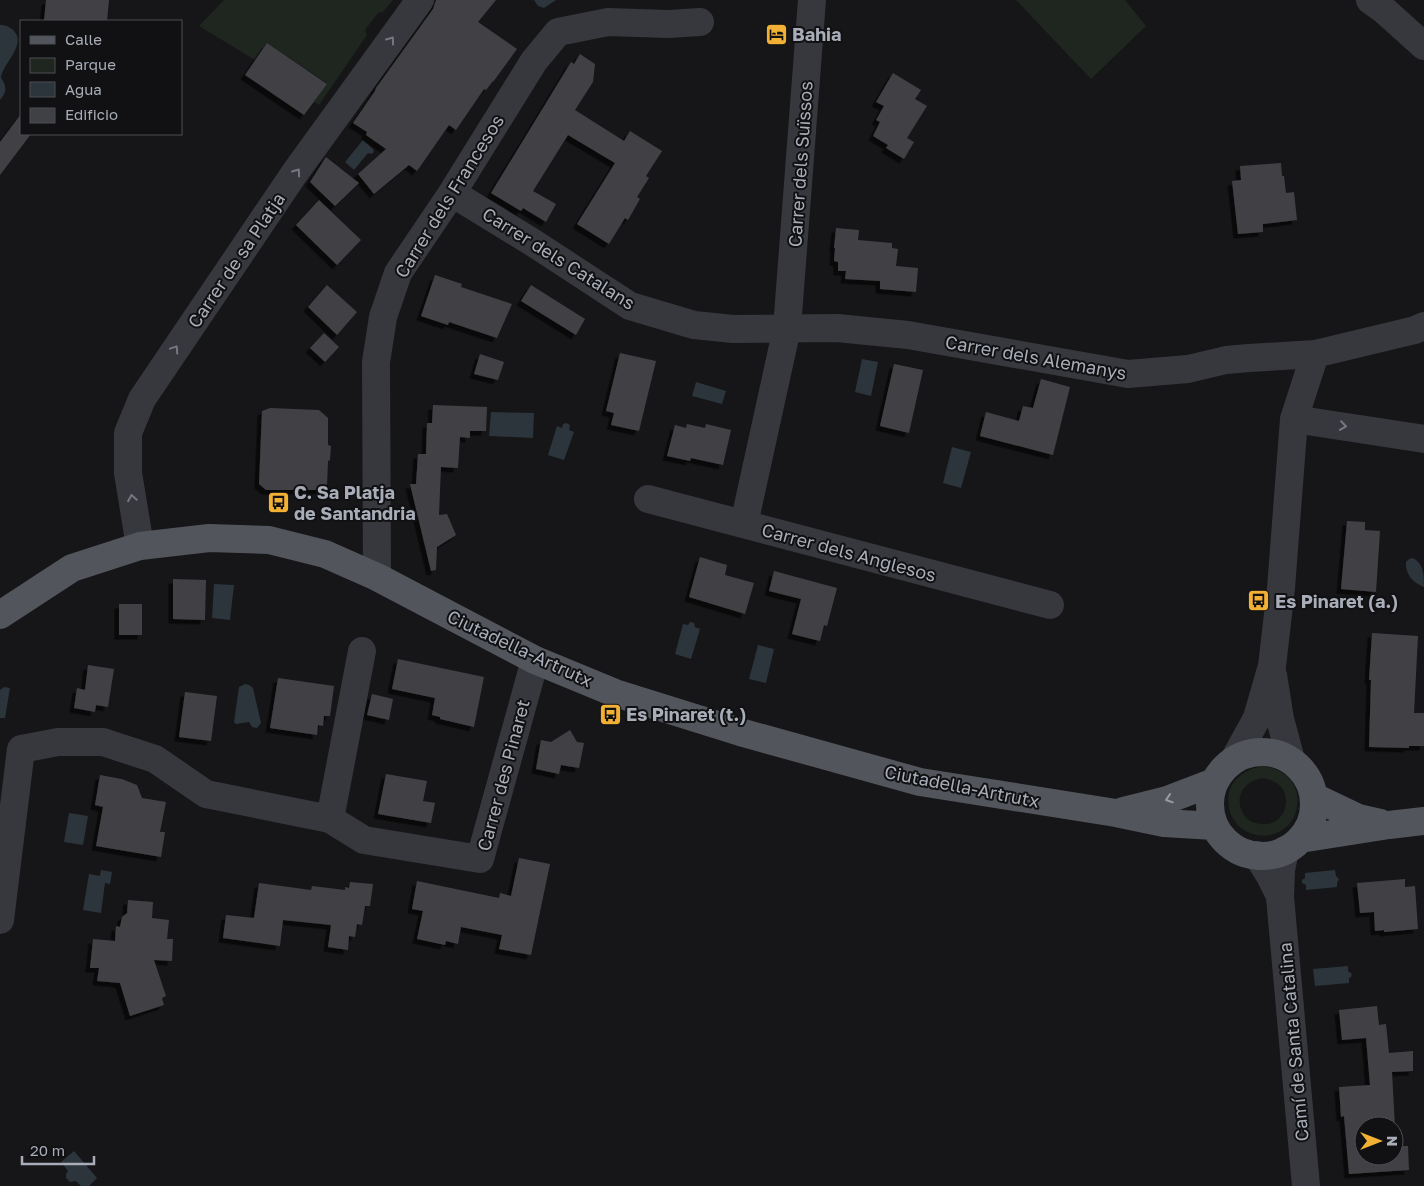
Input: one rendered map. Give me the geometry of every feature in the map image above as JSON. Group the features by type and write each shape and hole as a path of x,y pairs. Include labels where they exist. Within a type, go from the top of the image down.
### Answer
{"main road":[{"name":"Ciutadella-Artrutx","path":"0,615 72,568 140,546 209,538 270,540 324,554 377,577 535,660 615,693 740,732 920,782 1116,813 1164,823 1214,826"},
{"path":"1293,845 1310,823 1314,797 1306,777 1291,760 1275,753 1252,752 1234,760 1221,771 1214,782 1210,811 1214,826 1226,842 1239,851 1257,855 1275,854 1293,845 1389,825 1424,821"},
{"path":"1116,813 1167,800 1214,782"},
{"path":"1314,797 1358,818 1389,825"}],"street":[{"name":"Carrer de sa Platja","path":"140,546 128,473 128,433 142,399 294,174 420,0"},
{"name":"Carrer dels Suïssos","path":"744,524 787,328 812,0"},
{"path":"1370,0 1424,46"},
{"name":"Carrer dels Francesos","path":"377,577 376,362 383,317 398,273 452,193 534,61 558,32 608,22 669,24 700,22"},
{"name":"Carrer dels Catalans","path":"452,193 532,242 630,306 694,325 733,329 787,328"},
{"name":"Carrer dels Alemanys","path":"787,328 837,328 908,335 1128,374 1188,369 1226,360 1314,354 1415,330 1424,326"},
{"path":"1234,760 1257,718 1272,666 1281,588 1294,419 1314,354"},
{"path":"1294,419 1424,439"},
{"name":"Carrer dels Anglesos","path":"648,499 1050,606"},
{"path":"330,819 362,651"},
{"name":"Carrer des Pinaret","path":"0,920 21,749 58,742 103,742 154,760 206,794 330,819 364,840 480,859 535,660"},
{"path":"1272,666 1280,719 1291,760"},
{"name":"Camí de Santa Catalina","path":"1293,845 1281,870 1280,897 1306,1186"},
{"name":"Camí de Santa Catalina","path":"1257,855 1280,897"}],"green space":[{"path":"224,0 393,0 383,12 378,13 365,30 367,35 319,105 314,102 327,83 267,43 255,60 199,26"},
{"path":"1016,0 1125,0 1146,26 1091,79"},
{"path":"1263,766 1281,772 1292,783 1297,796 1297,809 1291,822 1281,831 1267,835 1250,833 1235,822 1231,815 1228,803 1231,788 1240,776 1254,768","holes":["1262,778 1274,781 1282,788 1286,797 1286,806 1282,814 1276,821 1267,824 1251,821 1244,815 1241,809 1240,797 1242,791 1250,783"]}],"water":[{"path":"534,0 556,0 544,8 538,6"},
{"path":"0,25 4,25 14,31 18,42 2,73 1,78 5,89 0,100"},
{"path":"363,140 374,152 368,153 354,170 345,162"},
{"path":"862,359 878,362 871,396 855,392"},
{"path":"696,382 726,391 722,404 692,396"},
{"path":"491,412 534,413 533,438 489,436"},
{"path":"563,424 570,425 569,430 574,432 564,460 548,455 557,426 562,428"},
{"path":"952,447 971,452 961,488 943,483"},
{"path":"1413,558 1417,560 1421,567 1424,587 1416,583 1408,574 1406,562"},
{"path":"214,584 234,585 230,620 212,618"},
{"path":"690,622 700,629 691,659 675,654 683,624 688,625"},
{"path":"758,645 774,649 766,683 749,679"},
{"path":"245,684 253,688 261,723 257,728 252,727 249,722 236,724 234,722 239,687"},
{"path":"4,687 10,688 5,718 0,718 0,690"},
{"path":"69,813 88,816 83,845 64,842"},
{"path":"101,870 112,872 110,884 105,883 101,913 83,910 89,874 100,876"},
{"path":"1335,870 1336,876 1339,879 1337,887 1306,890 1306,885 1302,883 1305,873"},
{"path":"1348,966 1348,971 1352,974 1349,978 1349,983 1315,986 1313,969"},
{"path":"74,1151 97,1178 89,1186 81,1186 76,1181 70,1182 66,1178 68,1171 61,1162"}],"building":[{"path":"46,0 109,0 107,20 44,20"},
{"path":"436,0 496,0 478,22 517,49 493,82 486,90 484,89 456,130 449,125 417,171 409,165 374,194 358,174 386,149 366,135 367,132 353,123 433,9"},
{"path":"267,43 327,84 304,115 245,75"},
{"path":"580,54 595,64 593,82 575,110 624,141 630,131 662,151 646,176 649,178 637,197 640,199 628,220 625,218 609,244 577,224 615,163 568,135 533,191 556,204 546,222 523,208 521,211 491,193 571,62 574,64"},
{"path":"893,73 921,90 915,99 927,106 907,138 914,142 904,159 886,148 888,145 873,136 880,122 876,120 884,106 876,102"},
{"path":"20,115 20,135 30,135 0,175 0,142"},
{"path":"326,157 359,183 335,206 310,182"},
{"path":"1281,163 1286,193 1294,192 1297,220 1263,224 1263,232 1238,234 1232,181 1241,180 1240,166"},
{"path":"319,200 361,240 337,265 296,225"},
{"path":"836,228 859,230 858,240 892,243 892,248 898,249 896,266 918,268 916,292 880,289 880,281 845,279 846,271 838,271 838,262 834,261"},
{"path":"435,275 462,284 461,287 512,304 497,338 449,322 448,325 421,316"},
{"path":"327,285 357,312 337,335 308,307"},
{"path":"531,285 585,319 576,335 521,301"},
{"path":"324,333 339,347 325,362 310,348"},
{"path":"620,353 656,361 639,431 611,425 614,413 606,411"},
{"path":"480,354 504,362 498,380 474,374"},
{"path":"894,364 923,370 909,433 880,426"},
{"path":"1041,379 1070,387 1053,455 980,436 986,412 1019,421 1023,406 1033,408"},
{"path":"433,405 487,407 486,431 470,431 470,438 460,437 458,468 441,467 439,515 447,514 456,535 437,547 436,570 431,571 410,484 416,484 418,454 426,454 427,423 432,423"},
{"path":"270,408 319,410 328,418 328,445 331,446 327,486 318,490 266,490 259,484 262,411"},
{"path":"687,424 705,428 706,424 731,430 723,465 691,458 690,461 667,456 675,425 686,428"},
{"path":"1347,521 1365,522 1365,530 1380,531 1376,592 1341,589"},
{"path":"700,557 727,565 725,575 754,583 745,614 689,597"},
{"path":"774,571 837,588 827,626 824,625 820,641 792,634 801,599 769,591"},
{"path":"173,579 206,580 205,620 173,619"},
{"path":"119,604 142,604 142,635 119,635"},
{"path":"1372,633 1418,636 1414,713 1424,713 1424,746 1409,746 1409,748 1369,747 1371,680 1369,680"},
{"path":"398,659 484,677 474,727 440,719 440,717 432,715 435,698 392,689"},
{"path":"88,665 114,669 108,707 96,705 95,712 74,708 77,688 85,690"},
{"path":"278,678 334,686 330,716 324,716 323,726 318,725 317,735 270,728"},
{"path":"185,692 217,696 211,741 179,737"},
{"path":"372,694 393,699 389,720 367,715"},
{"path":"570,730 577,742 584,743 579,768 561,765 559,774 536,769 541,740 551,742"},
{"path":"386,774 427,781 423,801 435,803 431,823 378,814"},
{"path":"100,775 122,779 137,785 142,798 166,802 160,832 165,832 161,857 96,846 103,807 95,805"},
{"path":"519,858 550,864 531,955 499,949 502,935 461,927 458,944 446,941 445,945 417,939 423,911 412,909 417,881 499,898 500,893 511,896"},
{"path":"1405,879 1405,887 1415,886 1418,929 1375,931 1374,912 1360,913 1357,883"},
{"path":"350,882 373,884 370,906 365,906 362,925 357,924 355,937 349,936 348,950 328,947 331,925 283,920 280,946 223,938 226,915 254,918 259,883 311,890 312,886 345,890 345,887 349,888"},
{"path":"128,900 153,902 152,918 169,920 167,939 173,939 172,961 154,960 166,996 162,998 164,1005 130,1016 120,983 97,981 99,968 90,968 93,939 115,941 116,926 120,927 122,917 127,913"},
{"path":"1377,1006 1379,1025 1386,1024 1389,1053 1413,1051 1413,1071 1392,1072 1394,1116 1354,1116 1354,1166 1404,1166 1404,1146 1408,1146 1409,1170 1349,1174 1344,1116 1341,1117 1339,1087 1370,1085 1366,1038 1342,1040 1339,1010"}],"place":[{"name":"Bahia","path":"776,34"},
{"name":"C. Sa Platja de Santandria","path":"278,502"},
{"name":"Es Pinaret (a.)","path":"1259,601"},
{"name":"Es Pinaret (t.)","path":"610,714"}]}
